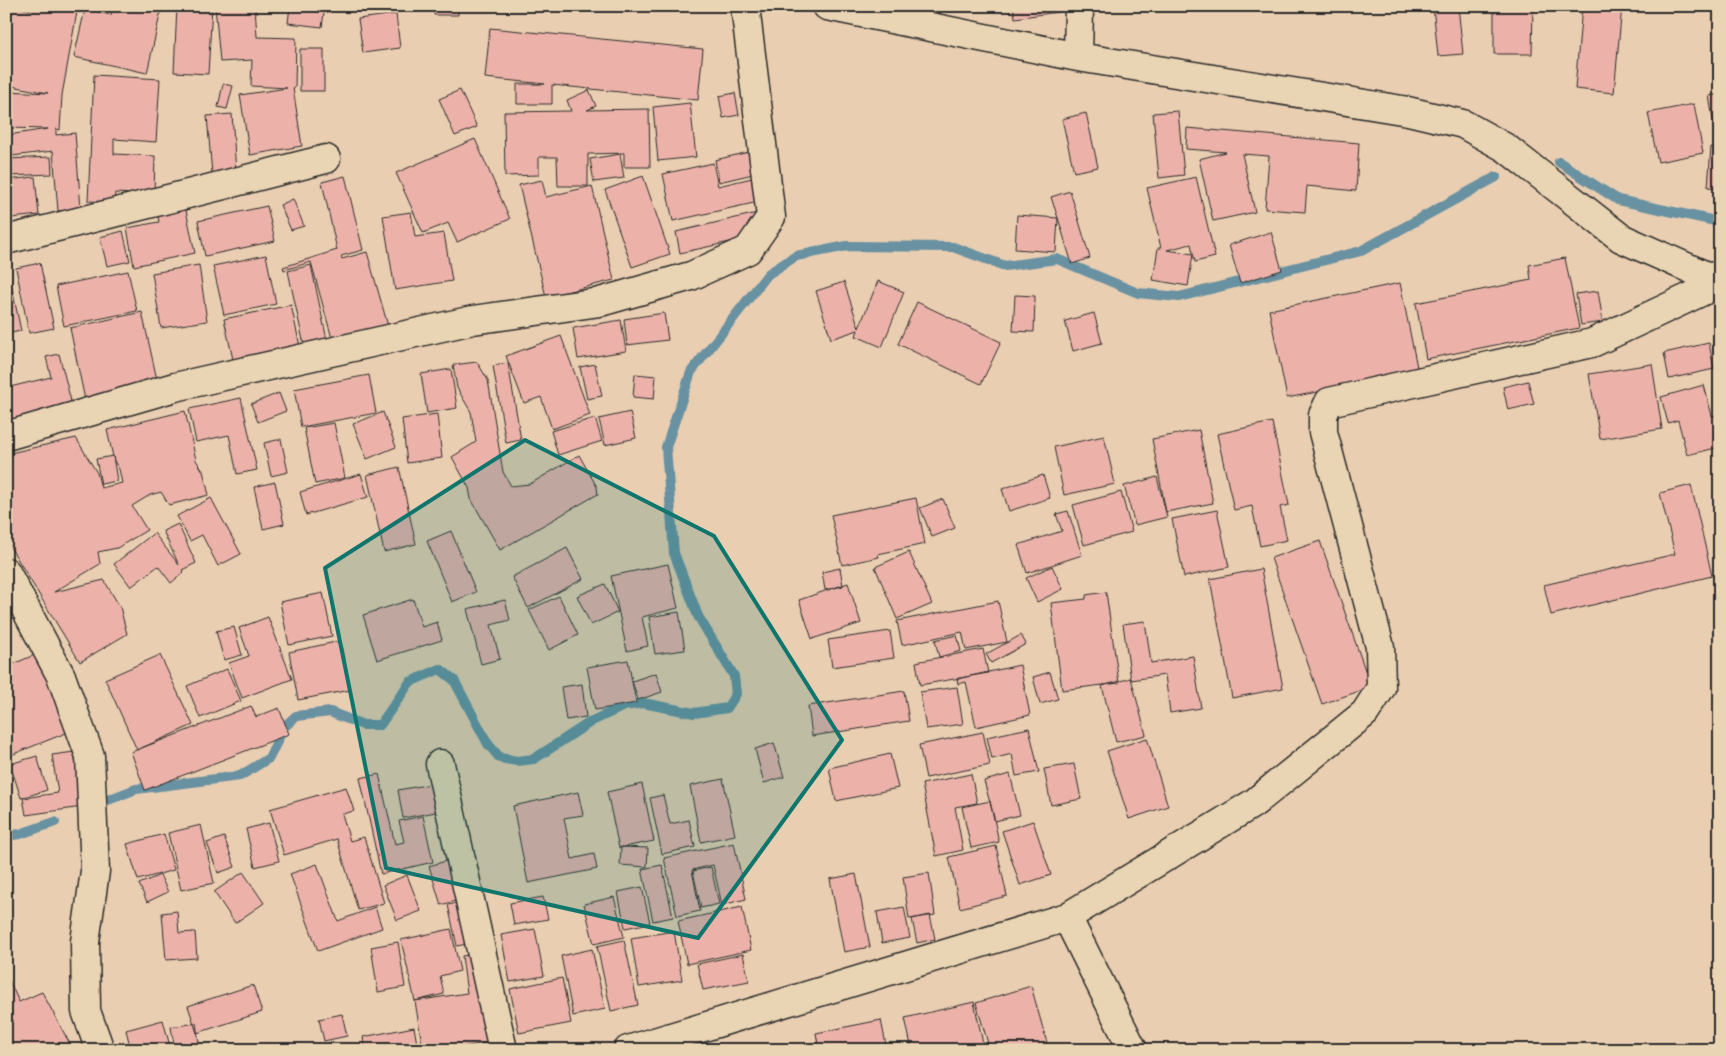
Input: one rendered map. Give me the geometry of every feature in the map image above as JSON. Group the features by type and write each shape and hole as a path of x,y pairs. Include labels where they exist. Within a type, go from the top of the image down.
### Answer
{"street":[{"path":"6,436 185,385 473,320 600,302 691,276 748,250 771,218 746,6"},
{"path":"827,6 1078,57 1408,112 1463,124 1506,148 1621,238 1720,283"},
{"path":"1078,57 1079,6"},
{"path":"6,240 326,159"},
{"path":"628,1050 1066,917 1254,804 1365,713 1381,688 1380,647 1323,432 1322,415 1330,402 1592,343 1720,283"},
{"path":"6,572 60,676 90,756 95,871 85,942 86,1011 100,1050"},
{"path":"440,764 503,1050"},
{"path":"1066,917 1133,1050"}],"highlighted area":[{"path":"525,440 714,536 842,740 698,938 386,868 325,568"}],"building":[{"path":"6,6 31,10 31,6 78,6 62,95 60,130 56,129 56,135 75,133 81,209 58,211 53,151 12,156 8,135 48,129 6,128 6,91 48,93 6,85"},
{"path":"113,6 162,6 147,73 74,57 85,9 111,15"},
{"path":"177,6 212,6 208,74 174,72"},
{"path":"215,6 255,6 257,37 296,38 295,88 293,88 302,146 250,155 240,95 287,88 251,86 252,60 220,62"},
{"path":"290,6 325,6 322,27 288,23"},
{"path":"434,6 458,6 458,15 434,15"},
{"path":"907,6 942,6 941,13"},
{"path":"1013,6 1064,6 1065,11 1015,18"},
{"path":"1433,6 1458,6 1463,54 1438,56"},
{"path":"1494,6 1533,6 1532,54 1494,54"},
{"path":"1582,6 1622,6 1614,93 1575,89"},
{"path":"396,14 400,48 363,53 358,19"},
{"path":"490,28 703,49 698,100 552,85 552,104 517,104 517,84 545,84 485,78"},
{"path":"300,49 324,49 324,91 300,91"},
{"path":"94,75 160,79 156,142 114,139 114,154 155,156 154,195 115,193 114,202 88,201"},
{"path":"223,84 233,86 227,109 218,107"},
{"path":"460,90 477,127 455,136 439,99"},
{"path":"589,90 596,106 587,110 649,109 650,167 624,167 624,153 588,154 588,186 558,186 557,157 539,157 539,175 505,176 504,112 571,111 567,100"},
{"path":"735,93 739,115 723,118 719,96"},
{"path":"1720,94 1720,130 1715,131 1709,96"},
{"path":"690,103 696,157 658,161 653,107"},
{"path":"1694,104 1703,153 1658,162 1648,113"},
{"path":"1178,111 1184,175 1159,178 1153,113"},
{"path":"1086,113 1098,167 1074,172 1062,119"},
{"path":"232,114 236,172 212,174 207,116"},
{"path":"1187,128 1359,143 1356,191 1307,186 1305,212 1265,209 1269,156 1242,154 1255,212 1213,221 1199,159 1226,152 1186,149"},
{"path":"475,139 510,219 457,242 448,223 423,233 396,173"},
{"path":"1711,147 1720,148 1720,188 1708,187"},
{"path":"749,152 753,174 719,182 715,160"},
{"path":"620,154 624,178 594,182 590,159"},
{"path":"51,157 52,174 7,176 7,159"},
{"path":"713,163 718,186 752,178 758,202 673,221 663,174"},
{"path":"345,176 363,250 341,256 342,259 367,252 388,326 333,342 311,262 284,270 283,267 337,250 322,182"},
{"path":"643,176 670,254 632,267 605,190"},
{"path":"35,177 39,215 12,218 7,180"},
{"path":"1196,177 1215,257 1195,262 1191,244 1167,250 1193,254 1188,286 1153,280 1158,248 1161,248 1147,188"},
{"path":"542,180 546,197 592,186 614,280 546,297 519,185"},
{"path":"1070,191 1090,258 1072,264 1051,197"},
{"path":"293,199 304,226 291,230 280,205"},
{"path":"184,201 195,253 134,266 127,228 159,222 156,207"},
{"path":"267,206 275,241 205,256 198,221"},
{"path":"411,212 415,237 444,233 452,281 395,290 383,216"},
{"path":"757,213 761,235 680,253 676,232"},
{"path":"1017,215 1058,218 1056,252 1015,249"},
{"path":"123,231 130,261 107,266 100,237"},
{"path":"1271,232 1282,270 1240,283 1229,245"},
{"path":"266,255 276,304 224,315 213,266"},
{"path":"1565,258 1579,328 1426,359 1416,303 1531,280 1529,265"},
{"path":"6,260 21,331 6,334"},
{"path":"40,263 54,328 29,333 16,268"},
{"path":"199,265 207,321 161,328 152,273"},
{"path":"311,265 327,340 304,345 288,271"},
{"path":"128,271 137,311 64,326 56,286"},
{"path":"878,281 904,292 882,347 856,336 858,330 831,339 816,291 844,282 859,328"},
{"path":"1400,283 1418,372 1287,398 1269,310"},
{"path":"1598,291 1603,322 1581,325 1576,294"},
{"path":"1015,295 1035,296 1034,332 1013,331"},
{"path":"917,302 1001,342 981,384 898,344"},
{"path":"291,305 301,351 234,364 224,319"},
{"path":"142,312 159,389 86,405 70,328"},
{"path":"664,313 668,340 627,345 624,319"},
{"path":"1094,313 1102,343 1073,351 1065,321"},
{"path":"621,320 626,351 578,359 573,328"},
{"path":"561,336 590,415 552,429 541,397 524,403 506,356"},
{"path":"1709,343 1714,369 1669,379 1664,353"},
{"path":"59,354 73,409 6,426 6,388 51,377 46,357"},
{"path":"477,362 488,380 503,472 511,486 530,484 579,455 597,487 598,494 500,550 471,499 469,488 452,457 476,442 471,412 457,388 453,365"},
{"path":"508,363 521,440 506,443 493,366"},
{"path":"595,364 602,396 587,399 580,367"},
{"path":"1652,364 1662,429 1600,439 1589,374"},
{"path":"451,369 457,408 427,413 421,374"},
{"path":"635,374 656,376 654,399 633,397"},
{"path":"369,375 376,413 301,427 294,389"},
{"path":"1528,381 1534,404 1508,410 1503,387"},
{"path":"1704,385 1712,416 1720,414 1720,447 1687,455 1678,420 1668,423 1661,397"},
{"path":"279,393 286,411 258,422 251,404"},
{"path":"241,398 257,470 237,474 229,435 196,442 189,409"},
{"path":"185,411 196,460 203,471 209,495 169,505 161,492 150,495 132,506 147,530 117,548 98,552 100,564 54,592 104,580 120,607 127,634 80,662 6,540 6,454 76,438 97,473 101,488 122,483 119,469 114,461 107,430"},
{"path":"383,412 396,447 367,459 353,424"},
{"path":"630,412 636,438 605,445 599,419"},
{"path":"437,414 442,458 407,463 402,419"},
{"path":"595,418 602,441 558,455 551,431"},
{"path":"1272,422 1289,505 1280,507 1287,540 1260,546 1252,506 1234,510 1217,434"},
{"path":"334,423 345,478 315,484 304,428"},
{"path":"1199,430 1213,503 1166,512 1152,439"},
{"path":"1104,436 1115,484 1064,495 1054,447"},
{"path":"281,439 288,472 271,476 264,443"},
{"path":"113,456 117,481 101,484 96,459"},
{"path":"399,467 416,544 384,552 367,475"},
{"path":"361,474 368,497 306,515 300,492"},
{"path":"1043,475 1050,498 1009,511 1002,489"},
{"path":"1157,477 1167,517 1135,525 1124,486"},
{"path":"275,482 284,524 263,529 254,487"},
{"path":"1691,485 1712,576 1551,615 1544,585 1675,554 1660,493"},
{"path":"1121,492 1132,532 1084,545 1073,505"},
{"path":"211,498 241,554 218,566 202,535 190,541 177,516"},
{"path":"916,498 925,544 878,554 879,557 842,565 831,515"},
{"path":"943,499 955,528 932,537 920,508"},
{"path":"1217,510 1229,567 1184,577 1172,519"},
{"path":"1068,511 1082,555 1027,573 1018,545 1062,531 1056,514"},
{"path":"178,524 196,563 182,570 184,572 171,583 158,566 131,587 114,564 154,533 179,565 163,531"},
{"path":"451,531 476,592 452,602 427,541"},
{"path":"1320,541 1371,687 1322,704 1271,558"},
{"path":"1720,543 1720,573 1714,544"},
{"path":"567,548 583,579 528,608 512,577"},
{"path":"909,552 932,604 897,619 875,567"},
{"path":"668,564 678,608 642,617 648,646 627,651 611,576"},
{"path":"1052,566 1063,589 1037,602 1026,578"},
{"path":"840,568 843,586 825,590 822,572"},
{"path":"1261,569 1283,688 1232,698 1210,579"},
{"path":"848,583 861,623 812,639 799,600"},
{"path":"605,584 618,612 591,625 577,596"},
{"path":"1106,592 1119,683 1062,690 1051,603 1086,599 1086,595"},
{"path":"323,593 332,636 289,645 280,602"},
{"path":"559,596 578,635 549,650 529,610"},
{"path":"413,599 422,627 437,622 442,640 377,660 363,615"},
{"path":"505,600 510,620 491,625 500,659 481,664 467,609"},
{"path":"998,601 1007,642 966,650 962,632 902,645 897,621"},
{"path":"679,612 685,650 655,654 649,617"},
{"path":"268,617 292,679 242,698 229,663 249,656 239,628"},
{"path":"1145,621 1151,663 1193,656 1201,708 1170,713 1165,675 1131,680 1123,624"},
{"path":"234,627 242,655 224,660 216,631"},
{"path":"890,631 894,658 832,667 828,640"},
{"path":"957,635 961,651 939,657 935,640"},
{"path":"1021,635 1026,644 991,663 986,654"},
{"path":"340,641 350,690 298,700 289,652"},
{"path":"983,649 988,673 920,685 916,662"},
{"path":"39,653 71,731 11,755 6,742 6,667"},
{"path":"160,655 193,725 137,750 105,679"},
{"path":"628,660 636,703 595,710 587,667"},
{"path":"1020,665 1030,715 976,727 966,682 958,684 957,679"},
{"path":"227,669 241,701 200,718 187,686"},
{"path":"1050,672 1058,699 1040,704 1033,677"},
{"path":"656,673 662,692 638,700 632,681"},
{"path":"1131,678 1146,735 1116,742 1102,686"},
{"path":"582,684 586,717 566,720 561,687"},
{"path":"957,687 963,724 926,729 920,692"},
{"path":"904,691 909,721 812,736 808,706"},
{"path":"251,706 256,717 279,708 289,734 145,790 131,752"},
{"path":"1029,728 1039,772 1016,776 1012,754 992,759 987,737"},
{"path":"983,732 990,765 926,778 919,745"},
{"path":"1147,738 1168,806 1129,819 1107,751"},
{"path":"774,743 784,777 764,783 755,749"},
{"path":"74,752 82,807 26,815 23,798 58,793 52,755"},
{"path":"890,754 898,788 836,801 829,768"},
{"path":"37,756 47,790 21,798 10,764"},
{"path":"1074,764 1081,799 1051,805 1044,769"},
{"path":"379,774 395,844 404,842 399,821 423,816 433,862 381,874 360,778"},
{"path":"971,774 977,803 955,807 963,850 936,856 922,784"},
{"path":"1010,774 1020,815 995,821 984,781"},
{"path":"723,779 735,835 701,842 690,786"},
{"path":"431,784 436,812 403,818 398,790"},
{"path":"642,784 654,841 619,848 607,792"},
{"path":"346,787 354,811 342,814 350,841 364,837 384,903 358,910 337,839 284,855 270,809"},
{"path":"578,792 583,815 564,818 572,859 594,854 597,869 528,883 513,806"},
{"path":"663,795 670,824 689,820 695,847 662,854 650,798"},
{"path":"990,801 999,842 971,848 962,807"},
{"path":"1033,821 1051,875 1020,885 1002,831"},
{"path":"269,823 279,861 255,867 246,829"},
{"path":"201,825 214,883 181,890 168,833"},
{"path":"164,834 174,870 138,880 127,844"},
{"path":"224,837 235,867 218,873 207,843"},
{"path":"734,843 746,899 722,905 713,865 692,870 700,911 677,916 664,858"},
{"path":"996,846 1007,896 960,908 949,857"},
{"path":"621,847 648,848 647,867 620,865"},
{"path":"456,858 466,898 441,905 429,866"},
{"path":"317,864 338,921 375,907 382,928 318,951 290,874"},
{"path":"662,865 673,917 653,921 642,869"},
{"path":"711,867 719,904 701,908 693,871"},
{"path":"243,872 264,903 235,923 214,892"},
{"path":"929,873 935,915 909,919 903,877"},
{"path":"856,874 870,947 844,952 830,879"},
{"path":"160,875 168,892 147,902 139,884"},
{"path":"407,875 421,911 397,920 383,885"},
{"path":"642,887 650,923 625,928 618,892"},
{"path":"543,897 548,919 514,925 510,903"},
{"path":"614,897 624,937 594,944 584,904"},
{"path":"466,901 476,942 457,946 448,905"},
{"path":"742,907 751,950 687,964 678,921"},
{"path":"904,907 910,938 882,943 877,912"},
{"path":"177,911 179,933 195,932 197,958 166,960 162,913"},
{"path":"930,915 935,939 917,943 912,919"},
{"path":"451,929 460,971 440,976 444,994 415,1001 401,940"},
{"path":"535,929 544,976 510,982 501,935"},
{"path":"674,931 682,980 639,987 631,938"},
{"path":"624,940 638,1005 611,1011 597,946"},
{"path":"398,942 405,987 378,992 371,947"},
{"path":"592,949 605,1009 573,1016 561,956"},
{"path":"480,953 493,1042 442,1050 423,1050 415,1001 467,993 462,956"},
{"path":"743,954 749,981 703,990 697,964"},
{"path":"6,974 19,1002 42,992 70,1044 58,1050 6,1050"},
{"path":"562,978 571,1023 519,1033 510,989"},
{"path":"253,985 262,1012 197,1033 188,1006"},
{"path":"1031,986 1049,1050 990,1050 976,1003"},
{"path":"974,1002 984,1048 975,1050 912,1050 905,1018"},
{"path":"342,1014 347,1036 324,1041 319,1019"},
{"path":"163,1020 171,1050 131,1050 126,1030"},
{"path":"881,1020 887,1050 819,1050 816,1033"},
{"path":"196,1023 200,1050 175,1050 171,1027"},
{"path":"414,1027 418,1050 365,1050 363,1037"},
{"path":"815,1043 817,1050 784,1050"}],"waterway":[{"path":"1559,162 1618,200 1720,222"},
{"path":"95,805 136,789 240,776 269,758 284,727 296,716 330,712 363,725 380,725 410,682 440,669 454,680 488,744 500,758 517,761 534,759 592,721 624,706 643,703 694,713 727,708 736,694 734,676 698,616 674,553 666,447 691,372 768,274 796,256 847,246 953,247 1005,266 1057,259 1138,293 1179,297 1361,251 1496,177"},
{"path":"6,836 20,834 55,822"}]}
